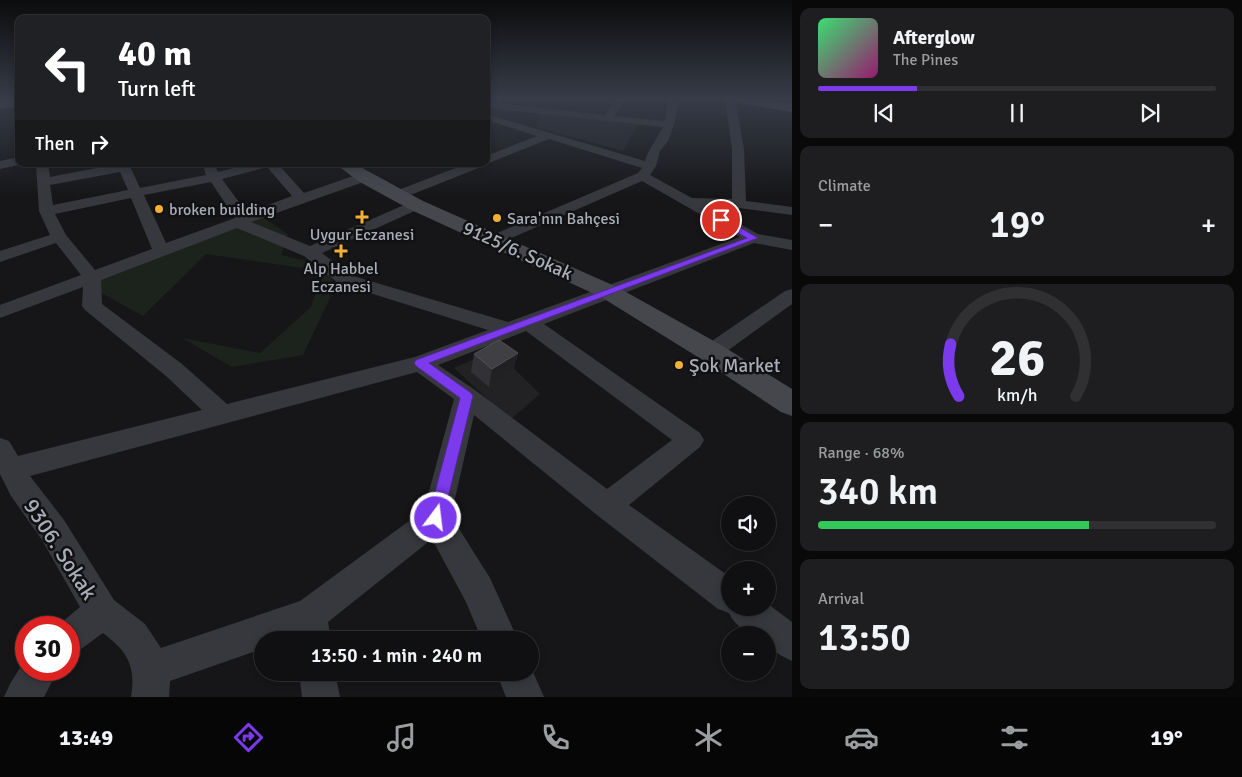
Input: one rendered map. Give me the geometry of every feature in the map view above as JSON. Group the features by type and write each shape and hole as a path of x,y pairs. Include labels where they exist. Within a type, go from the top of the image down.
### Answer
{"main road":[{"name":"9125/6. Sokak","path":"349,167 407,200 609,292 712,352 792,404"}],"street":[{"path":"533,132 646,171 688,202 754,238 792,244"},
{"path":"494,240 646,171 654,151 666,132"},
{"path":"735,132 738,149 739,204"},
{"path":"490,158 547,136"},
{"path":"0,164 15,162"},
{"path":"42,167 46,210 59,237 92,277 92,306 174,370 222,414"},
{"path":"44,182 115,167"},
{"path":"125,167 161,250"},
{"path":"209,167 241,220 310,252 344,279 518,326 691,440 607,506"},
{"path":"46,210 136,194 252,167"},
{"path":"274,167 301,198"},
{"path":"310,252 471,167"},
{"path":"0,312 241,220 364,177"},
{"path":"688,202 739,204 792,211"},
{"path":"0,257 59,237"},
{"path":"6,459 222,414 420,363 754,238"},
{"path":"712,352 792,295"},
{"path":"420,363 467,396 607,506 721,590"},
{"path":"102,612 118,622 140,644 151,684 311,627 436,518 467,396"},
{"name":"9306. Sokak","path":"6,459 21,487 53,530 102,612 80,629"},
{"path":"436,518 478,590 496,631"},
{"path":"755,616 792,643"},
{"path":"23,697 33,681"},
{"path":"318,681 321,697"},
{"path":"518,681 525,697"}],"shaded area":[{"path":"552,132 634,132 623,151"},
{"path":"262,217 288,234 281,255 319,264 336,285 303,355 232,367 182,338 260,353 311,307 323,271 206,254 143,316 92,288 92,279"},
{"path":"495,350 540,394 510,420 454,368"}],"building":[{"path":"499,340 518,353 492,369 474,354"}],"place":[{"name":"broken building","path":"159,209"},
{"name":"Uygur Eczanesi","path":"362,217"},
{"name":"Sara'nın Bahçesi","path":"497,218"},
{"name":"Alp Habbel Eczanesi","path":"341,251"},
{"name":"Şok Market","path":"679,365"}],"route":[{"path":"436,518 467,396 420,363 754,238 721,220"}]}
